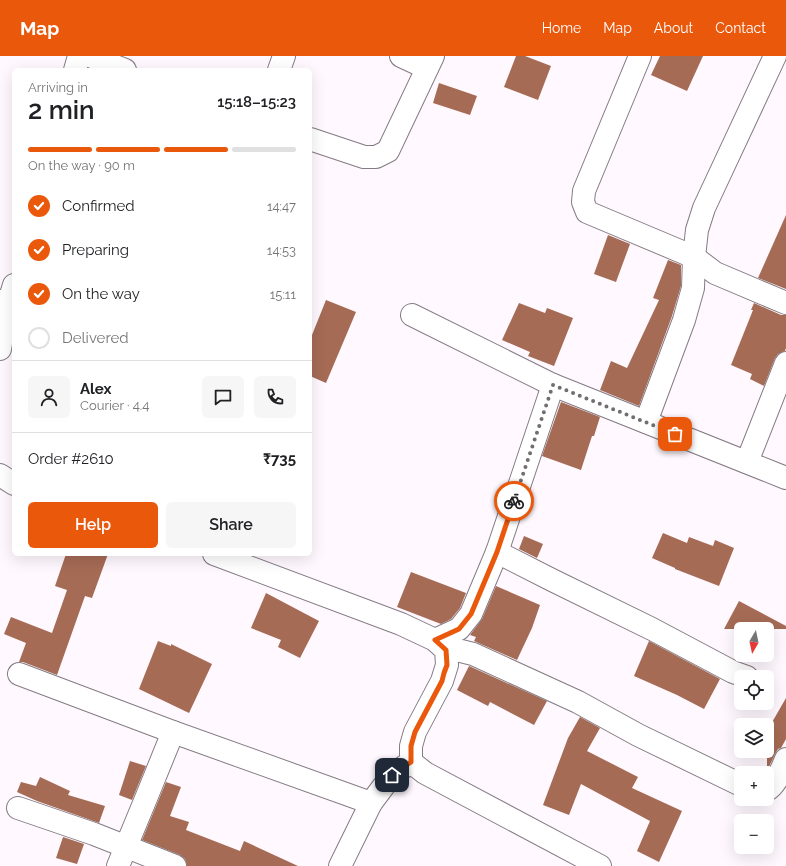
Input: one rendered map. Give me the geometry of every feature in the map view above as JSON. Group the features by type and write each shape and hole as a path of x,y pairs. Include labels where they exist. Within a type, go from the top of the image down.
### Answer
{"street":[{"path":"76,68 79,56"},
{"path":"90,56 121,68"},
{"path":"280,68 284,56"},
{"path":"312,140 364,157 376,157 388,151 430,62 401,56"},
{"path":"640,56 584,191 583,202 587,212 694,257 715,273 786,303"},
{"path":"646,422 686,314 693,288 697,230 704,208 775,56"},
{"path":"0,349 3,304 12,288"},
{"path":"412,315 553,385 786,478"},
{"path":"747,462 786,363"},
{"path":"440,645 459,629 471,614 497,552 553,385"},
{"path":"0,475 12,483"},
{"path":"497,552 652,628 734,672"},
{"path":"219,556 401,624 440,645 473,654 578,702 638,735 734,782"},
{"path":"411,762 411,746 415,732 442,681 447,665 440,645"},
{"path":"19,674 172,732 371,803"},
{"path":"122,856 172,732"},
{"path":"774,784 786,759"},
{"path":"340,866 371,803 392,775 411,762"},
{"path":"411,762 425,773 600,866"},
{"path":"18,808 94,834 122,856 175,866"}],"building":[{"path":"516,56 525,56 551,66 538,100 504,87"},
{"path":"660,56 703,56 687,91 651,75"},
{"path":"439,83 477,96 470,115 433,103"},
{"path":"786,215 786,289 758,278"},
{"path":"608,235 630,244 616,282 594,274"},
{"path":"668,260 681,265 681,286 672,316 639,406 600,390 611,361 627,368 659,300 653,298"},
{"path":"326,300 356,312 326,383 312,377 312,335"},
{"path":"519,303 545,313 547,308 573,318 554,366 528,356 530,352 502,340"},
{"path":"754,303 781,315 786,315 786,348 785,351 778,354 775,358 764,386 750,379 752,374 731,365 753,310 751,310"},
{"path":"561,402 600,417 581,470 542,456"},
{"path":"663,533 687,543 689,537 713,546 715,540 734,548 719,586 675,569 652,558"},
{"path":"524,536 543,544 537,558 519,549"},
{"path":"65,556 107,556 92,598 85,596 57,675 23,662 19,662 26,643 4,634 11,617 52,633 67,590 55,586"},
{"path":"411,572 466,593 460,608 451,619 441,624 397,607"},
{"path":"496,586 540,605 532,628 517,660 474,641 476,637 470,635 482,619"},
{"path":"266,593 319,621 300,658 278,647 281,640 251,628"},
{"path":"739,601 786,626 786,629 774,629 774,622 734,622 734,629 724,629"},
{"path":"158,641 171,646 171,644 212,664 189,713 139,689"},
{"path":"649,641 720,679 704,709 634,676"},
{"path":"469,666 547,701 534,725 490,702 488,706 457,690"},
{"path":"786,698 786,739 774,756 774,719"},
{"path":"580,717 600,728 587,751 638,777 632,788 682,811 659,862 637,851 650,821 581,784 569,815 543,805 568,738"},
{"path":"767,758 773,758 769,766 767,766"},
{"path":"130,761 146,766 132,800 119,795"},
{"path":"40,777 70,791 68,795 105,806 99,823 37,801 17,792 21,782 36,786"},
{"path":"166,782 181,787 170,816 189,822 186,830 240,851 244,841 298,866 187,866 185,859 180,855 142,840"},
{"path":"63,837 84,844 77,864 56,858"}],"way so far":[{"path":"514,501 553,385 675,434"}],"route":[{"path":"392,775 411,762 411,746 415,732 442,681 447,665 446,650 435,640 459,629 471,614 497,552 514,501"}]}
